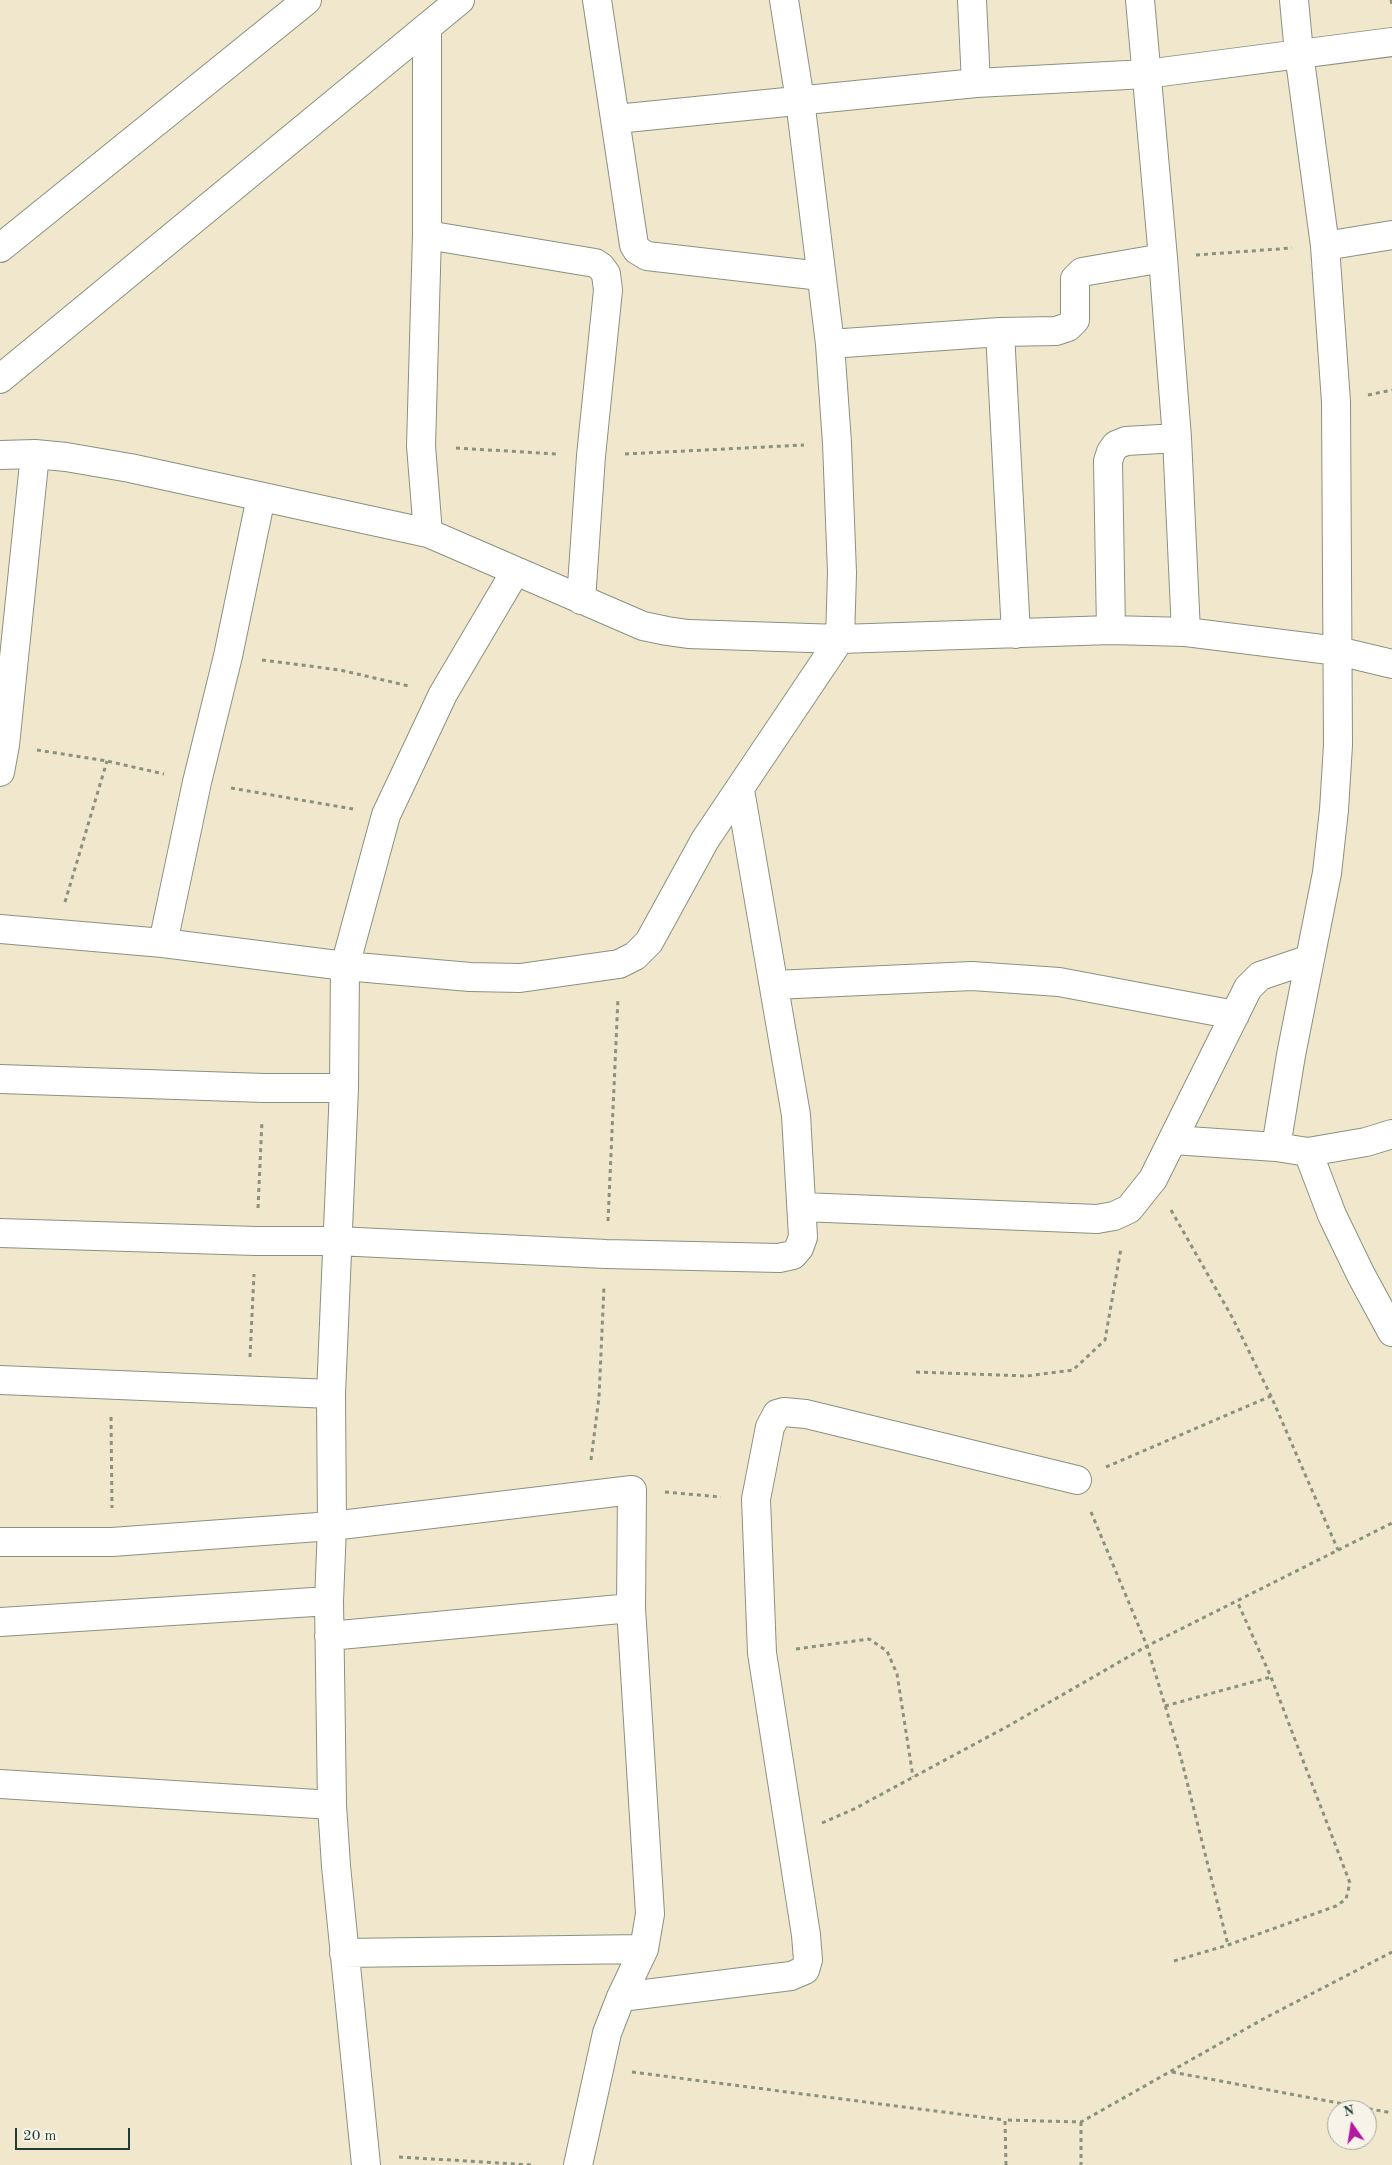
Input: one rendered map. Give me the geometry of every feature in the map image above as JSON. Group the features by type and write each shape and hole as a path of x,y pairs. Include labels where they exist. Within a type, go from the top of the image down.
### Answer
{"street":[{"path":"0,248 307,0"},
{"path":"0,379 460,0"},
{"path":"597,0 634,245 637,250 647,256 821,276"},
{"path":"0,929 163,943 345,966 520,978 620,964 635,956 649,942 705,840 840,639 842,573 837,444 830,344 800,100 784,0"},
{"path":"972,0 976,83"},
{"path":"1140,0 1177,438 1186,632"},
{"path":"1276,1147 1291,1055 1327,873 1334,810 1338,745 1336,402 1325,246 1299,53 1294,0"},
{"path":"427,27 427,235 421,446 428,533"},
{"path":"616,119 976,83 1146,74 1392,42"},
{"path":"427,235 595,263 606,274 608,290 591,456 581,600"},
{"path":"1325,246 1392,235"},
{"path":"830,344 1000,332 1038,332 1068,327 1075,320 1076,280 1082,272 1163,258"},
{"path":"1000,332 1016,634"},
{"path":"1111,630 1108,461 1111,452 1116,445 1126,441 1177,438"},
{"path":"0,455 34,454 130,468 428,533 643,626 667,631 688,634 840,639 1111,630 1186,632 1338,651 1392,664"},
{"path":"0,772 5,745 34,454"},
{"path":"163,943 197,782 228,656 261,497"},
{"path":"366,2160 344,1953 332,1805 329,1636 332,1526 331,1394 344,1088 345,966 386,815 443,694 515,572"},
{"path":"0,1233 338,1242 606,1254 788,1257 797,1252 801,1244 802,1207 796,1115 740,790"},
{"path":"802,1207 1097,1219 1114,1216 1128,1208 1153,1179 1248,988 1260,976 1310,958"},
{"path":"774,985 897,978 991,978 1059,982 1235,1015"},
{"path":"0,1079 264,1088 344,1088"},
{"path":"1173,1140 1276,1147 1308,1152 1366,1142 1392,1134"},
{"path":"1308,1152 1332,1215 1361,1275 1392,1332"},
{"path":"0,1380 331,1394"},
{"path":"621,1997 791,1976 805,1970 808,1960 791,1836 762,1654 756,1499 770,1426 777,1414 784,1412 806,1414 1077,1480"},
{"path":"0,1542 112,1542 332,1526 632,1490 631,1608 650,1914 644,1949 621,1997 608,2033 578,2165"},
{"path":"0,1622 329,1601"},
{"path":"329,1636 631,1608"},
{"path":"0,1784 332,1805"},
{"path":"344,1953 644,1949"}],"path":[{"path":"1391,0 1392,4"},
{"path":"1163,258 1325,246"},
{"path":"421,446 591,456 837,444"},
{"path":"228,656 340,670 443,694"},
{"path":"5,745 107,761 197,782 386,815"},
{"path":"56,934 107,761"},
{"path":"586,1496 599,1397 620,964"},
{"path":"248,1391 264,1088"},
{"path":"1153,1179 1232,1317 1271,1396 1338,1550"},
{"path":"916,1372 1027,1376 1073,1370 1105,1340 1128,1208"},
{"path":"111,1384 112,1542"},
{"path":"1228,1945 1181,1758 1147,1646 1077,1480 1271,1396"},
{"path":"632,1490 756,1499"},
{"path":"791,1836 854,1809 1010,1725 1147,1646 1392,1523"},
{"path":"1174,1961 1228,1945 1336,1906 1346,1899 1350,1883 1271,1676 1237,1601"},
{"path":"762,1654 869,1639 887,1651 897,1674 912,1777"},
{"path":"1165,1706 1271,1676"},
{"path":"599,2067 1006,2120 1081,2122 1265,2018 1392,1952"},
{"path":"1172,2072 1392,2113"},
{"path":"1006,2120 1006,2165"},
{"path":"1081,2122 1081,2165"},
{"path":"366,2160 533,2165"}]}
